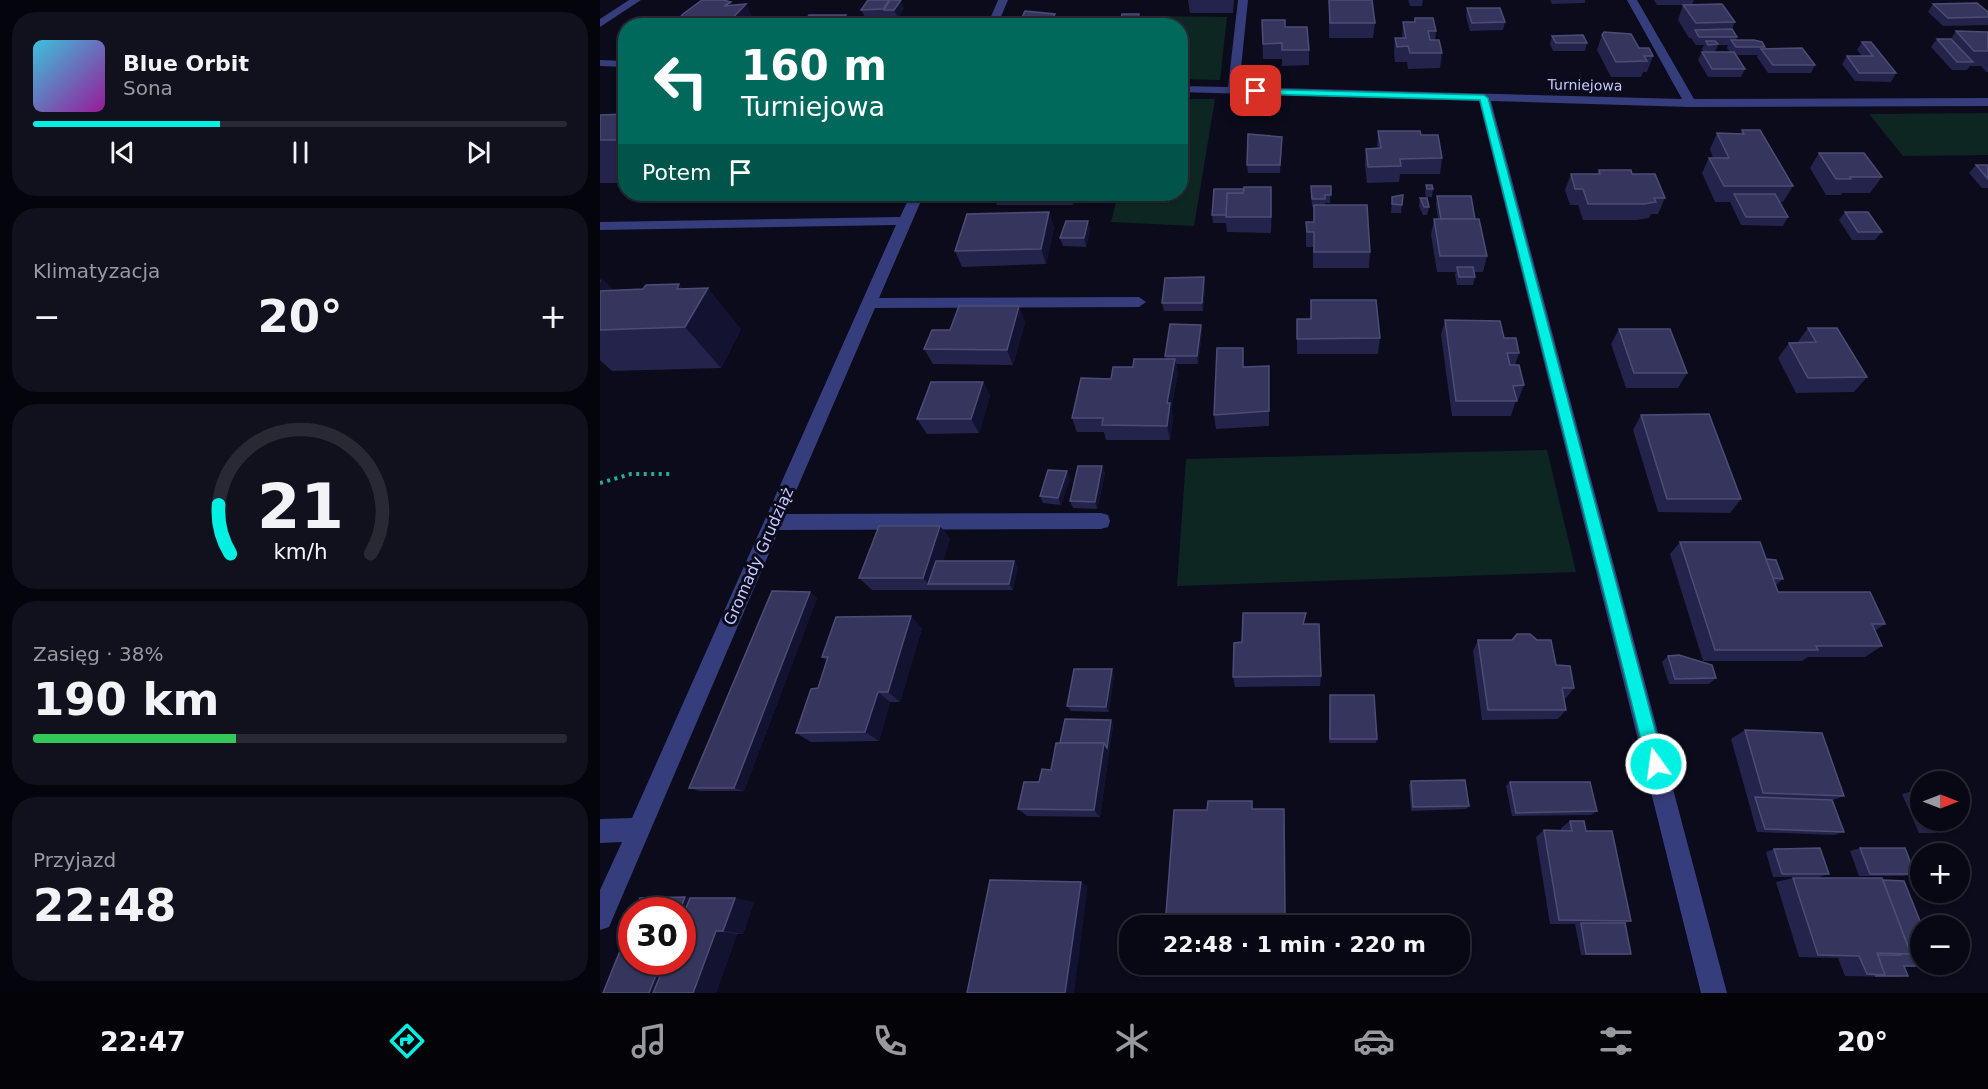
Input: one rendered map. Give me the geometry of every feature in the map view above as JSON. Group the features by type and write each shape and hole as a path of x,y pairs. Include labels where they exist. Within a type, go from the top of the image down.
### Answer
{"street":[{"path":"600,24 636,0"},
{"path":"995,18 1003,0"},
{"path":"1233,90 1243,0"},
{"path":"1632,0 1690,103"},
{"path":"600,63 618,64"},
{"name":"Turniejowa","path":"1188,89 1690,103 1988,102"},
{"path":"1484,98 1714,993"},
{"name":"Gromady Grudziąż","path":"600,918 914,201"},
{"path":"600,226 905,221"},
{"path":"869,303 1139,302"},
{"path":"773,522 1101,521"},
{"path":"600,831 639,829"}],"path":[{"path":"600,483 631,474 672,474"}],"green space":[{"path":"1150,16 1227,17 1220,80 1188,79 1188,18 1150,18"},
{"path":"1188,99 1215,99 1194,226 1111,222 1116,201 1188,201"},
{"path":"1988,113 1988,155 1903,156 1869,114"},
{"path":"1547,450 1576,572 1177,586 1186,459"}],"building":[{"path":"702,0 731,2 724,6 746,4 733,18 679,18"},
{"path":"868,0 889,0 883,9 861,10"},
{"path":"890,0 901,0 894,10 884,10"},
{"path":"1329,0 1372,0 1375,23 1330,23"},
{"path":"1977,3 1988,12 1988,17 1948,18 1933,4"},
{"path":"1722,4 1735,22 1696,23 1683,5"},
{"path":"1467,8 1500,8 1505,22 1472,23"},
{"path":"1025,11 1055,14 1053,18 1022,18"},
{"path":"1122,14 1139,14 1138,18 1121,18"},
{"path":"809,15 846,15 844,18 807,18"},
{"path":"1415,18 1433,18 1436,31 1428,31 1430,40 1439,40 1442,53 1410,53 1408,46 1397,47 1395,38 1406,38 1403,22 1415,22"},
{"path":"1262,20 1285,20 1285,27 1307,27 1309,50 1282,50 1282,43 1263,44"},
{"path":"1732,29 1737,37 1699,37 1695,30"},
{"path":"1956,31 1988,32 1988,51 1974,51"},
{"path":"1604,32 1631,34 1639,48 1649,48 1653,56 1644,56 1647,61 1616,62 1602,35"},
{"path":"1583,35 1587,43 1556,43 1552,36"},
{"path":"1937,39 1951,39 1973,62 1957,62"},
{"path":"1731,40 1754,40 1762,42 1765,47 1736,47"},
{"path":"1706,41 1715,41 1718,44 1708,45"},
{"path":"1862,42 1871,42 1896,73 1859,73 1847,56 1873,56"},
{"path":"1802,48 1815,65 1773,65 1761,49"},
{"path":"1702,52 1734,52 1745,69 1712,69"},
{"path":"618,114 618,140 600,140 600,115"},
{"path":"1742,130 1760,130 1793,186 1724,186 1709,158 1729,158 1717,133 1744,134"},
{"path":"1378,131 1420,131 1421,135 1438,135 1442,158 1400,159 1401,166 1368,167 1366,149 1381,148"},
{"path":"1248,134 1282,137 1280,165 1247,165"},
{"path":"1819,153 1864,153 1882,177 1836,179"},
{"path":"1976,165 1988,165 1988,179"},
{"path":"1599,170 1631,170 1632,174 1655,174 1665,198 1654,198 1656,202 1644,204 1588,204 1583,189 1575,189 1571,174 1600,174"},
{"path":"1426,185 1432,185 1433,189 1427,189"},
{"path":"1311,186 1331,186 1331,195 1325,195 1325,199 1312,199"},
{"path":"1244,187 1271,187 1271,217 1226,217 1227,193 1243,193"},
{"path":"1214,189 1244,189 1243,193 1227,193 1226,215 1212,215"},
{"path":"1734,194 1775,194 1788,217 1746,217"},
{"path":"1403,195 1402,205 1392,204 1392,197"},
{"path":"1437,196 1471,196 1475,219 1441,219"},
{"path":"1420,198 1427,198 1429,207 1424,207"},
{"path":"1314,205 1367,205 1370,252 1314,252 1314,232 1307,232 1306,222 1314,222"},
{"path":"1049,212 1041,249 955,251 967,214"},
{"path":"1845,212 1868,212 1882,232 1858,232"},
{"path":"1434,219 1479,219 1487,256 1440,256"},
{"path":"1066,221 1088,221 1084,238 1060,238"},
{"path":"1457,267 1473,267 1475,277 1459,277"},
{"path":"1204,277 1202,303 1162,303 1165,278"},
{"path":"679,284 677,289 708,288 685,327 600,330 600,291 643,289 646,285"},
{"path":"1311,300 1376,300 1380,338 1297,339 1297,319 1311,319"},
{"path":"959,306 1019,306 1007,350 924,349 932,330 950,330"},
{"path":"1445,320 1500,321 1504,338 1516,338 1519,353 1507,353 1510,365 1519,365 1524,385 1513,386 1517,401 1456,401"},
{"path":"1170,324 1201,325 1197,356 1165,356"},
{"path":"1808,328 1837,328 1867,377 1808,378 1789,343 1816,342"},
{"path":"1619,329 1670,329 1687,373 1634,373"},
{"path":"1217,348 1243,348 1243,367 1269,366 1269,411 1214,415"},
{"path":"1134,359 1175,359 1167,403 1170,403 1167,426 1102,425 1103,418 1072,418 1081,378 1111,379 1113,367 1133,367"},
{"path":"931,382 983,382 971,419 917,419"},
{"path":"1709,414 1741,499 1667,499 1641,415"},
{"path":"1078,466 1102,466 1095,502 1070,501"},
{"path":"1048,470 1067,471 1058,498 1040,496"},
{"path":"879,526 940,526 923,578 859,578"},
{"path":"1680,542 1760,542 1778,592 1870,592 1885,624 1872,624 1882,646 1816,646 1818,650 1715,650"},
{"path":"1766,559 1776,560 1783,579 1773,578"},
{"path":"936,561 1014,561 1009,584 928,584"},
{"path":"772,591 810,592 734,788 689,788"},
{"path":"1243,613 1306,613 1303,624 1319,624 1321,676 1233,677 1234,643 1242,642"},
{"path":"911,616 888,692 878,692 865,732 796,733 811,689 818,688 828,657 822,657 836,617"},
{"path":"1517,634 1530,634 1537,640 1551,640 1556,665 1570,666 1574,688 1562,688 1566,710 1488,710 1478,640 1512,640"},
{"path":"1679,655 1712,665 1716,678 1675,679 1668,656"},
{"path":"1074,669 1112,669 1106,707 1067,706"},
{"path":"1330,695 1374,695 1377,739 1330,739"},
{"path":"1065,719 1111,720 1107,748 1104,743 1060,743"},
{"path":"1745,730 1822,733 1844,796 1763,793"},
{"path":"1056,743 1104,743 1094,810 1018,809 1024,782 1039,782 1042,769 1051,770"},
{"path":"1465,780 1469,806 1413,807 1411,781"},
{"path":"1510,782 1590,782 1597,811 1516,813"},
{"path":"1755,797 1832,800 1844,832 1765,829"},
{"path":"1208,801 1252,801 1252,809 1284,809 1285,914 1166,914 1174,810 1207,810"},
{"path":"1570,821 1584,821 1586,831 1612,831 1631,921 1559,920 1544,830 1572,831"},
{"path":"1820,848 1829,874 1782,874 1774,849"},
{"path":"1860,848 1905,848 1910,861 1910,874 1870,874"},
{"path":"1793,878 1882,878 1910,954 1877,953 1885,975 1867,974 1859,956 1818,955"},
{"path":"990,880 1081,882 1065,993 967,993"},
{"path":"1883,880 1904,881 1910,896 1910,903 1913,903 1918,915 1910,915 1910,951"},
{"path":"696,898 735,898 723,931 716,931 693,993 653,993 661,975 696,975"},
{"path":"1581,923 1625,923 1631,954 1586,954"},
{"path":"1910,954 1910,966 1904,966 1908,976 1875,976 1885,975 1878,955"},
{"path":"618,956 618,975 656,975 649,993 603,993"}],"route":[{"path":"1256,91 1484,98 1656,764"}]}
